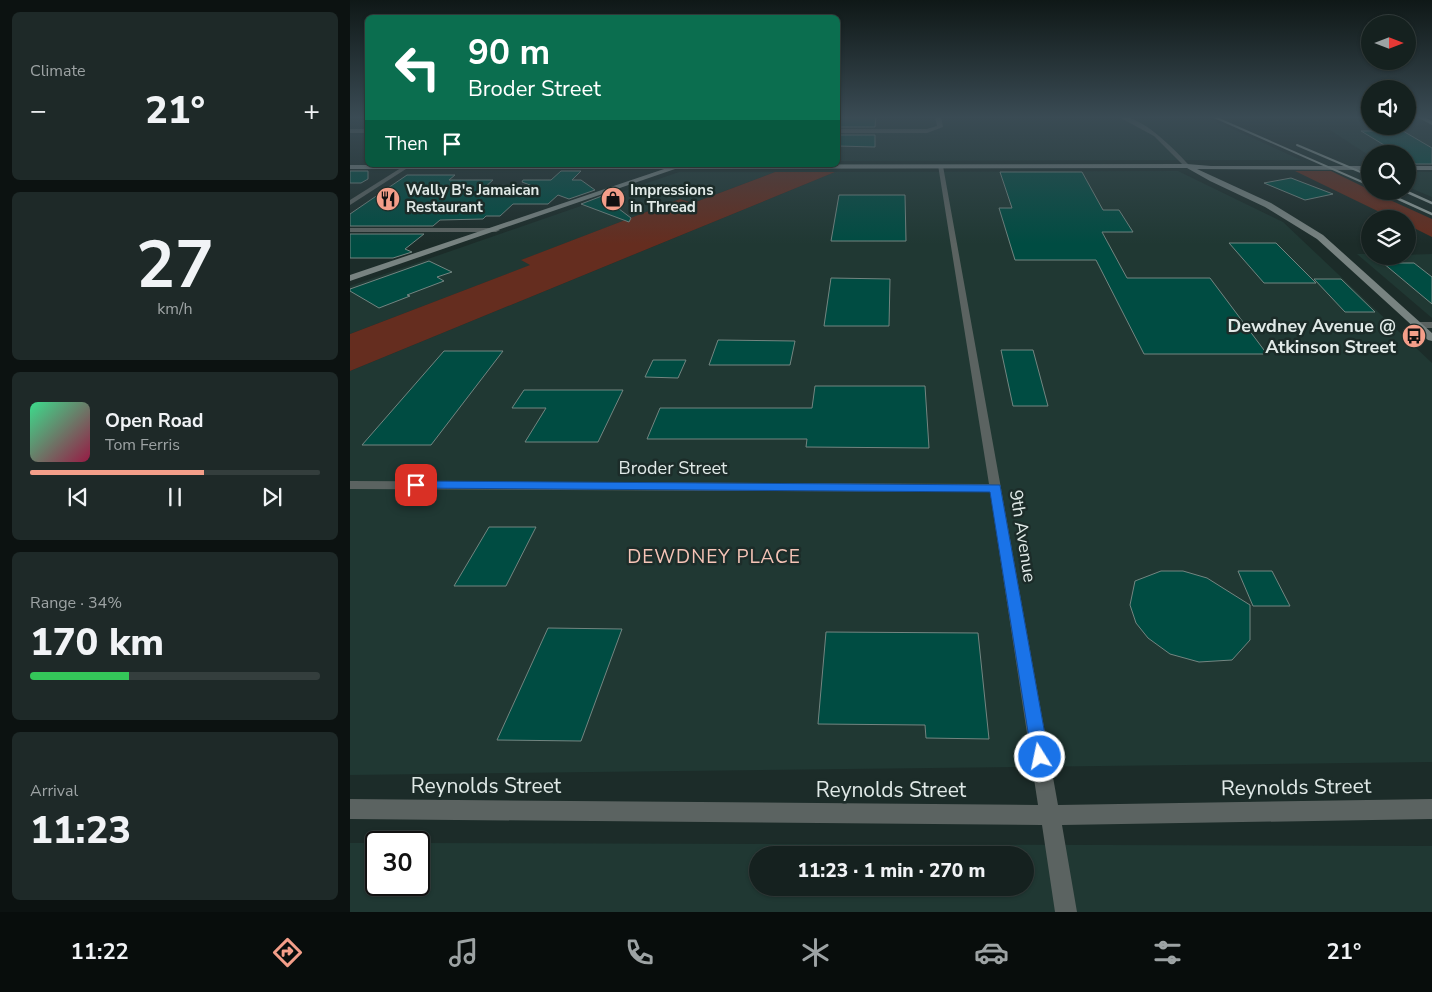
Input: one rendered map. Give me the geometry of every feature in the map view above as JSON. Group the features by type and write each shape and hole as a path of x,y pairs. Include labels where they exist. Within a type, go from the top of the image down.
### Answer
{"main road":[{"path":"1187,166 1207,163 1361,163"},
{"path":"1416,163 1432,163"},
{"path":"840,166 1361,168"},
{"path":"1187,166 1212,180 1268,205 1320,237 1432,338"},
{"path":"350,167 365,167"},
{"path":"350,278 496,230 672,167"},
{"path":"1416,168 1432,168"}],"street":[{"path":"1180,159 1187,166"},
{"name":"9th Avenue","path":"940,166 996,488 1066,912"},
{"path":"350,203 405,167"},
{"path":"350,230 496,230"},
{"path":"1418,325 1432,325"},
{"name":"Broder Street","path":"350,485 996,488"},
{"name":"Reynolds Street","path":"350,809 1050,815 1432,809"}],"shaded area":[{"path":"840,159 1298,159 1301,160 840,161"},
{"path":"1416,159 1432,159 1432,161 1416,161"},
{"path":"1178,171 1283,222 1432,363 1432,762 350,775 350,371 835,172"},
{"path":"1295,171 1331,171 1361,186 1361,200 1390,200 1412,210 1375,210"},
{"path":"679,172 775,172 693,203 680,199 522,260 531,265 350,334 350,286"},
{"path":"775,172 835,172 350,371 350,334 530,265 521,260 680,199 693,203"},
{"path":"1416,172 1432,172 1432,197 1416,190"},
{"path":"1416,212 1432,219 1432,237 1416,229"},
{"path":"1432,254 1432,318 1370,265 1416,265 1416,255"},
{"path":"350,843 365,843 365,896 430,896 430,843 1432,846 1432,912 350,912"}],"building":[{"path":"1416,159 1432,159 1432,164 1416,164"},
{"path":"350,171 368,171 368,179 361,183 350,183"},
{"path":"561,171 581,171 572,180 581,180 595,190 569,199 558,195 548,204 513,204 500,216 486,216 483,219 440,220 433,226 350,226 350,214 407,175 455,175 449,180 493,180 485,187 535,187 522,182 523,180 551,180"},
{"path":"1000,172 1082,172 1103,210 1119,210 1133,232 1102,232 1127,278 1210,278 1267,354 1144,354 1096,260 1015,260 999,208 1012,208"},
{"path":"1291,178 1333,194 1305,200 1264,183"},
{"path":"839,195 905,195 906,241 831,241"},
{"path":"602,196 631,218 629,222 581,204"},
{"path":"350,234 424,234 405,249 412,252 393,258 350,258"},
{"path":"1229,243 1276,243 1316,283 1264,283"},
{"path":"429,261 452,272 437,277 444,281 379,308 350,291 350,289"},
{"path":"1385,265 1416,265 1432,277 1432,304"},
{"path":"831,278 890,279 889,326 824,326"},
{"path":"1314,279 1341,279 1375,312 1345,312"},
{"path":"718,340 795,341 790,365 709,365"},
{"path":"1001,350 1033,350 1048,406 1013,406"},
{"path":"444,351 503,351 431,445 362,445"},
{"path":"653,360 686,360 678,378 645,377"},
{"path":"815,386 925,386 929,448 806,447 807,439 647,439 660,408 812,408"},
{"path":"524,390 623,390 598,442 525,442 546,408 512,408"},
{"path":"489,527 536,527 506,586 454,586"},
{"path":"1161,571 1183,571 1207,578 1250,605 1250,640 1232,660 1199,662 1170,654 1148,638 1136,623 1130,605 1135,581"},
{"path":"1238,571 1272,571 1290,606 1253,606"},
{"path":"548,628 622,629 581,741 497,740"},
{"path":"826,632 978,633 989,739 926,738 925,725 818,724"}],"railway":[{"path":"1309,159 1361,181"},
{"path":"1329,159 1361,172"},
{"path":"1416,196 1432,203"},
{"path":"1401,200 1432,214"}],"place":[{"name":"Wally B's Jamaican Restaurant","path":"388,199"},
{"name":"Impressions in Thread","path":"613,199"},
{"name":"Dewdney Avenue @ Atkinson Street","path":"1414,336"}],"district":[{"name":"DEWDNEY PLACE","path":"714,556"}],"route":[{"path":"416,485 996,488 1040,757"}]}
